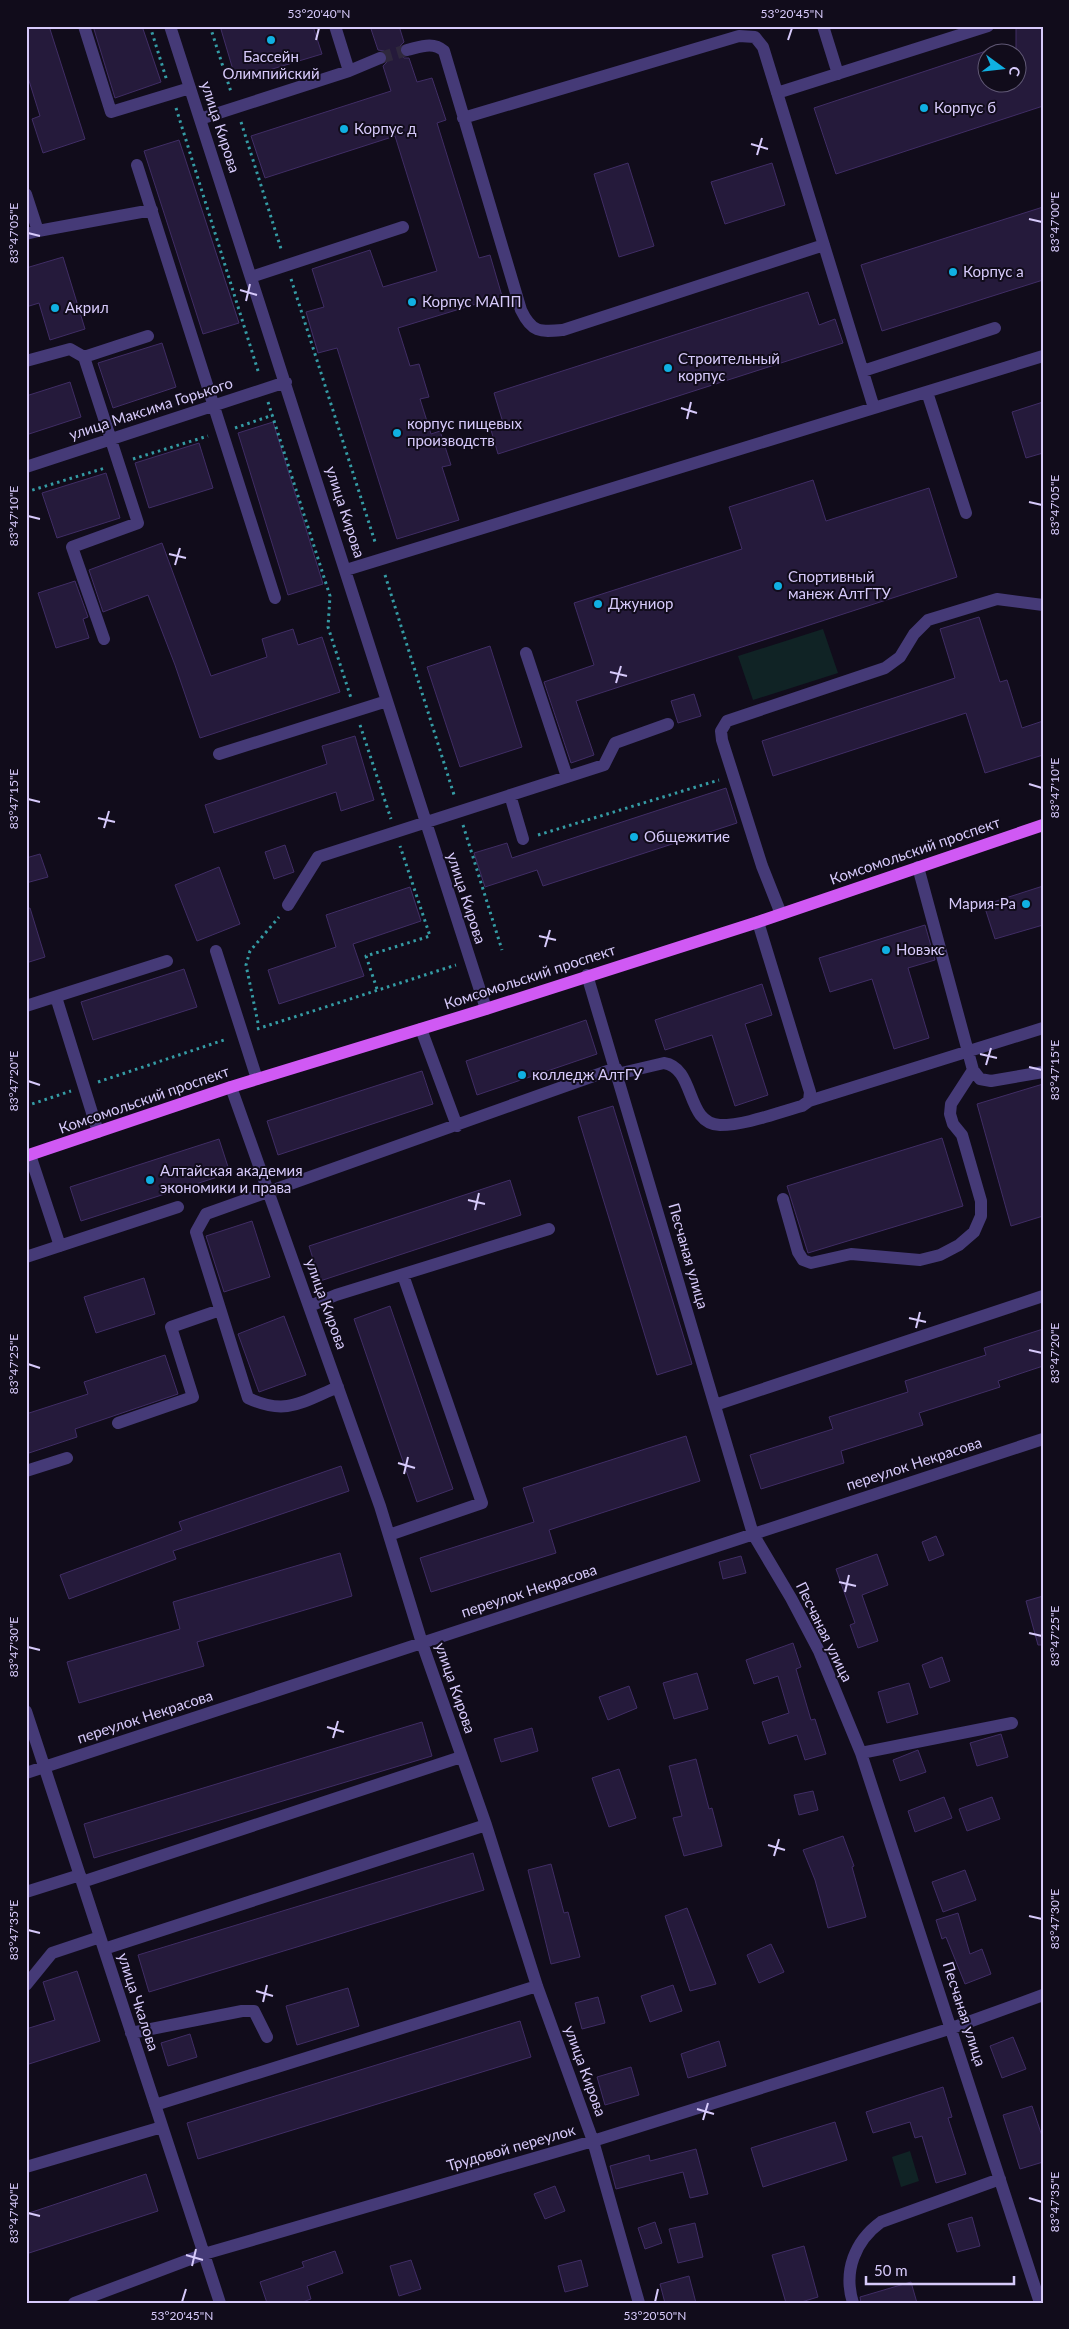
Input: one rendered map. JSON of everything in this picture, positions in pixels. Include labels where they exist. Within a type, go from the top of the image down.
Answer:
[{"type":"main road","name":"Комсомольский проспект","points":[[28,1156],[231,1087],[486,1009],[587,975],[758,922],[1043,825]]},
{"type":"street","points":[[84,26],[111,112],[190,88]]},
{"type":"street","name":"улица Кирова","points":[[170,26],[486,1009]]},
{"type":"street","points":[[335,26],[349,71]]},
{"type":"street","points":[[824,26],[838,74]]},
{"type":"street","points":[[778,93],[988,26]]},
{"type":"street","points":[[463,118],[739,36],[755,37],[764,47],[874,408]]},
{"type":"street","points":[[407,50],[432,44],[438,46],[444,52],[520,310],[527,322],[538,331],[564,330],[824,245]]},
{"type":"street","points":[[200,119],[349,71],[380,58]]},
{"type":"street","points":[[137,165],[275,598]]},
{"type":"street","points":[[26,194],[32,232],[152,210]]},
{"type":"street","points":[[251,277],[403,227]]},
{"type":"street","points":[[863,371],[995,328]]},
{"type":"street","points":[[84,357],[148,336]]},
{"type":"street","points":[[26,362],[70,349],[84,357],[112,438],[138,523],[72,547],[104,639]]},
{"type":"street","points":[[346,570],[1043,356]]},
{"type":"street","name":"улица Максима Горького","points":[[26,467],[286,382]]},
{"type":"street","points":[[927,392],[966,513]]},
{"type":"street","points":[[781,914],[762,866],[721,731],[727,720],[886,668],[900,656],[914,634],[928,620],[997,599],[1043,605]]},
{"type":"street","points":[[526,653],[567,777]]},
{"type":"street","points":[[219,754],[387,700]]},
{"type":"street","points":[[288,906],[318,857],[604,765],[609,760],[615,743],[668,724]]},
{"type":"street","points":[[510,795],[523,839]]},
{"type":"street","points":[[918,868],[973,1070],[980,1079],[991,1082],[1043,1072]]},
{"type":"street","points":[[758,922],[810,1092],[809,1101]]},
{"type":"street","points":[[216,952],[257,1079]]},
{"type":"street","points":[[26,1006],[167,961]]},
{"type":"street","name":"Песчаная улица","points":[[587,975],[753,1534],[791,1598],[818,1651],[860,1753],[952,2028],[1040,2303]]},
{"type":"street","points":[[56,997],[98,1132]]},
{"type":"street","points":[[338,1387],[287,1408],[262,1405],[248,1398],[196,1232],[206,1214],[617,1071],[664,1063],[670,1064],[680,1073],[697,1111],[706,1121],[719,1125],[742,1122],[802,1106],[809,1101],[1043,1028]]},
{"type":"street","points":[[421,1029],[457,1126]]},
{"type":"street","points":[[783,1199],[798,1252],[803,1260],[811,1263],[851,1254],[920,1260],[940,1255],[959,1245],[974,1232],[981,1216],[981,1201],[962,1135],[953,1124],[950,1114],[952,1104],[973,1070]]},
{"type":"street","name":"улица Кирова","points":[[231,1087],[310,1306],[389,1535],[422,1643],[486,1825],[537,1986],[593,2141],[639,2303]]},
{"type":"street","points":[[28,1156],[60,1246]]},
{"type":"street","points":[[26,1257],[178,1207]]},
{"type":"street","points":[[310,1306],[336,1295],[550,1229]]},
{"type":"street","points":[[389,1535],[482,1503],[403,1275]]},
{"type":"street","points":[[715,1406],[1043,1296]]},
{"type":"street","points":[[118,1423],[193,1398],[171,1327],[220,1310]]},
{"type":"street","name":"переулок Некрасова","points":[[26,1773],[1043,1439]]},
{"type":"street","points":[[26,1472],[67,1458]]},
{"type":"street","name":"улица Чкалова","points":[[26,1711],[220,2303]]},
{"type":"street","points":[[860,1753],[1012,1723]]},
{"type":"street","points":[[26,1892],[81,1879],[461,1756]]},
{"type":"street","points":[[26,1985],[52,1953],[102,1943],[486,1825]]},
{"type":"street","points":[[155,2105],[537,1986]]},
{"type":"street","name":"Трудовой переулок","points":[[74,2303],[204,2254],[593,2141],[952,2028],[1043,1995]]},
{"type":"street","points":[[131,2033],[242,2011],[254,2011],[267,2037]]},
{"type":"street","points":[[26,2167],[162,2127]]},
{"type":"street","points":[[852,2303],[849,2287],[852,2264],[861,2241],[871,2229],[881,2222],[1000,2179]]},
{"type":"path","points":[[150,26],[260,375]]},
{"type":"path","points":[[210,26],[412,656],[502,950]]},
{"type":"path","points":[[26,492],[273,416]]},
{"type":"path","points":[[523,839],[734,775]]},
{"type":"path","points":[[259,1029],[246,965],[250,951],[288,906]]},
{"type":"green space","points":[[823,629],[838,673],[753,700],[738,656]]},
{"type":"green space","points":[[910,2151],[919,2181],[901,2187],[892,2157]]},
{"type":"building","points":[[26,26],[49,26],[85,139],[43,153],[32,119],[40,116],[26,71]]},
{"type":"building","points":[[93,26],[142,26],[161,82],[115,98]]},
{"type":"building","name":"Бассейн Олимпийский","points":[[220,26],[313,26],[322,54],[236,80]]},
{"type":"building","points":[[370,26],[399,26],[404,42],[399,47],[399,52],[404,58],[409,58],[417,82],[432,78],[446,120],[437,123],[479,258],[490,255],[502,296],[398,328],[410,366],[419,364],[429,397],[420,399],[431,434],[440,431],[451,465],[442,467],[459,520],[397,539],[337,348],[318,353],[306,312],[324,307],[312,269],[370,250],[383,287],[437,271],[395,136],[265,178],[251,136],[391,91],[383,66],[387,62],[388,55],[384,51],[378,50]]},
{"type":"building","name":"Корпус б","points":[[1016,26],[1043,26],[1043,106],[836,174],[814,108],[976,54],[976,92],[1026,92],[1026,42],[1016,42]]},
{"type":"building","points":[[179,140],[239,323],[203,334],[144,151]]},
{"type":"building","points":[[628,163],[654,246],[619,257],[594,174]]},
{"type":"building","points":[[772,163],[785,205],[725,224],[711,182]]},
{"type":"building","name":"Корпус а","points":[[1043,207],[1043,280],[882,331],[861,265]]},
{"type":"building","points":[[63,257],[85,329],[50,340],[39,303],[26,307],[26,268]]},
{"type":"building","name":"Строительный корпус","points":[[808,292],[819,325],[835,319],[843,343],[498,454],[491,430],[504,426],[494,393]]},
{"type":"building","points":[[162,343],[176,387],[113,408],[98,363]]},
{"type":"building","points":[[70,382],[81,417],[26,435],[26,396]]},
{"type":"building","points":[[1043,402],[1043,453],[1026,458],[1012,412]]},
{"type":"building","points":[[273,422],[323,584],[288,595],[238,433]]},
{"type":"building","points":[[199,443],[213,488],[149,508],[135,463]]},
{"type":"building","points":[[106,473],[120,518],[57,538],[42,493]]},
{"type":"building","name":"Спортивный манеж АлтГТУ","points":[[813,480],[826,521],[929,488],[957,577],[576,701],[594,755],[571,763],[544,682],[594,665],[574,603],[742,549],[729,507]]},
{"type":"building","points":[[162,543],[211,676],[267,657],[262,639],[293,629],[298,645],[322,637],[340,692],[200,738],[148,595],[103,612],[89,570]]},
{"type":"building","points":[[75,581],[88,617],[83,619],[89,638],[56,648],[38,593]]},
{"type":"building","points":[[979,617],[1000,682],[1007,680],[1022,728],[1043,721],[1043,755],[985,773],[966,713],[773,776],[762,741],[955,678],[940,629]]},
{"type":"building","points":[[490,646],[522,747],[460,767],[427,667]]},
{"type":"building","points":[[694,694],[701,716],[678,723],[671,701]]},
{"type":"building","points":[[355,736],[374,800],[341,811],[336,792],[214,833],[205,805],[327,764],[322,746]]},
{"type":"building","name":"Общежитие","points":[[726,788],[737,823],[543,886],[537,870],[485,887],[474,853],[507,843],[512,858]]},
{"type":"building","points":[[285,845],[294,872],[274,879],[265,852]]},
{"type":"building","points":[[40,854],[48,877],[26,883],[26,858]]},
{"type":"building","points":[[219,867],[240,924],[197,941],[175,885]]},
{"type":"building","points":[[1043,886],[1043,925],[995,939],[984,905]]},
{"type":"building","points":[[410,887],[421,921],[353,944],[364,976],[279,1004],[268,970],[336,947],[326,915]]},
{"type":"building","points":[[30,908],[45,957],[26,963],[26,909]]},
{"type":"building","points":[[925,925],[935,960],[908,968],[929,1038],[894,1049],[872,979],[830,992],[819,958]]},
{"type":"building","points":[[184,969],[197,1007],[93,1040],[81,1002]]},
{"type":"building","points":[[762,984],[772,1015],[745,1024],[768,1095],[735,1106],[712,1035],[665,1050],[655,1020]]},
{"type":"building","points":[[586,1020],[597,1054],[477,1095],[466,1061]]},
{"type":"building","points":[[422,1071],[433,1104],[278,1155],[267,1121]]},
{"type":"building","points":[[1043,1084],[1043,1216],[1011,1226],[977,1104]]},
{"type":"building","points":[[613,1106],[692,1364],[657,1375],[578,1117]]},
{"type":"building","points":[[942,1138],[963,1206],[808,1253],[787,1186]]},
{"type":"building","name":"Алтайская академия экономики и права","points":[[219,1139],[230,1173],[81,1221],[70,1187]]},
{"type":"building","points":[[510,1180],[521,1215],[320,1281],[309,1246]]},
{"type":"building","points":[[252,1221],[270,1277],[224,1292],[206,1236]]},
{"type":"building","points":[[144,1278],[155,1314],[96,1333],[84,1297]]},
{"type":"building","points":[[390,1306],[453,1489],[417,1502],[354,1319]]},
{"type":"building","points":[[284,1316],[306,1375],[259,1392],[238,1334]]},
{"type":"building","points":[[1043,1329],[1043,1366],[998,1381],[1000,1387],[919,1413],[923,1425],[841,1451],[844,1463],[761,1489],[750,1455],[833,1429],[829,1417],[908,1392],[905,1381],[986,1355],[984,1348]]},
{"type":"building","points":[[165,1355],[178,1394],[75,1429],[77,1437],[26,1454],[26,1414],[88,1394],[84,1382]]},
{"type":"building","points":[[686,1436],[700,1481],[549,1530],[556,1553],[431,1592],[420,1558],[534,1522],[523,1488]]},
{"type":"building","points":[[341,1466],[349,1491],[173,1551],[176,1559],[69,1599],[60,1575],[182,1530],[179,1522]]},
{"type":"building","points":[[936,1536],[944,1555],[929,1561],[922,1542]]},
{"type":"building","points":[[340,1553],[352,1596],[197,1642],[204,1666],[79,1703],[67,1662],[180,1629],[173,1602]]},
{"type":"building","points":[[877,1554],[888,1585],[862,1595],[878,1641],[858,1648],[850,1625],[855,1623],[836,1569]]},
{"type":"building","points":[[741,1556],[746,1573],[723,1579],[719,1562]]},
{"type":"building","points":[[1043,1596],[1043,1645],[1038,1645],[1026,1601]]},
{"type":"building","points":[[793,1643],[801,1667],[796,1669],[811,1720],[815,1719],[826,1754],[805,1760],[797,1735],[769,1744],[762,1722],[789,1713],[778,1676],[754,1684],[746,1660]]},
{"type":"building","points":[[942,1657],[950,1681],[930,1688],[922,1665]]},
{"type":"building","points":[[697,1673],[708,1709],[674,1719],[663,1683]]},
{"type":"building","points":[[909,1683],[918,1714],[887,1723],[878,1692]]},
{"type":"building","points":[[629,1686],[637,1708],[608,1720],[599,1697]]},
{"type":"building","points":[[422,1722],[432,1756],[94,1858],[84,1824]]},
{"type":"building","points":[[532,1728],[538,1751],[501,1762],[494,1739]]},
{"type":"building","points":[[1001,1734],[1008,1757],[977,1766],[970,1743]]},
{"type":"building","points":[[918,1750],[926,1772],[900,1781],[893,1760]]},
{"type":"building","points":[[696,1759],[709,1809],[712,1808],[722,1846],[684,1856],[673,1818],[682,1816],[669,1766]]},
{"type":"building","points":[[619,1769],[636,1818],[609,1827],[592,1778]]},
{"type":"building","points":[[813,1791],[818,1810],[799,1815],[794,1795]]},
{"type":"building","points":[[944,1797],[952,1818],[915,1832],[908,1811]]},
{"type":"building","points":[[992,1797],[1000,1819],[967,1831],[959,1809]]},
{"type":"building","points":[[843,1836],[854,1866],[852,1867],[866,1917],[828,1928],[815,1880],[803,1850]]},
{"type":"building","points":[[473,1853],[484,1890],[149,1992],[138,1955]]},
{"type":"building","points":[[551,1864],[564,1913],[568,1912],[580,1957],[551,1964],[528,1870]]},
{"type":"building","points":[[965,1870],[976,1900],[943,1912],[932,1882]]},
{"type":"building","points":[[687,1908],[716,1984],[690,1991],[665,1916]]},
{"type":"building","points":[[958,1913],[970,1954],[982,1949],[991,1974],[965,1984],[946,1937],[942,1939],[936,1920]]},
{"type":"building","points":[[771,1944],[784,1972],[759,1983],[747,1955]]},
{"type":"building","points":[[77,1971],[100,2041],[26,2065],[26,2029],[55,2020],[43,1982]]},
{"type":"building","points":[[673,1985],[682,2011],[650,2022],[641,1996]]},
{"type":"building","points":[[348,1988],[359,2026],[297,2045],[286,2006]]},
{"type":"building","points":[[598,1997],[605,2023],[582,2029],[575,2003]]},
{"type":"building","points":[[520,2021],[531,2057],[198,2159],[187,2123]]},
{"type":"building","points":[[190,2034],[197,2057],[168,2066],[161,2043]]},
{"type":"building","points":[[1013,2037],[1026,2069],[1002,2078],[990,2046]]},
{"type":"building","points":[[719,2041],[726,2066],[688,2078],[681,2054]]},
{"type":"building","points":[[631,2067],[639,2095],[605,2105],[597,2077]]},
{"type":"building","points":[[943,2087],[952,2117],[948,2118],[966,2174],[936,2183],[922,2136],[915,2138],[910,2122],[873,2133],[866,2112]]},
{"type":"building","points":[[1032,2106],[1043,2139],[1043,2162],[1020,2169],[1003,2115]]},
{"type":"building","points":[[835,2122],[847,2160],[763,2187],[751,2148]]},
{"type":"building","points":[[696,2149],[708,2194],[690,2198],[683,2172],[616,2189],[610,2166],[649,2155],[650,2161]]},
{"type":"building","points":[[146,2174],[158,2211],[26,2254],[26,2214]]},
{"type":"building","points":[[555,2186],[565,2211],[545,2219],[534,2194]]},
{"type":"building","points":[[972,2217],[980,2246],[957,2252],[948,2224]]},
{"type":"building","points":[[655,2222],[662,2243],[645,2249],[638,2228]]},
{"type":"building","points":[[695,2223],[703,2257],[678,2263],[669,2229]]},
{"type":"building","points":[[804,2246],[818,2297],[798,2303],[786,2303],[772,2255]]},
{"type":"building","points":[[335,2251],[343,2273],[307,2286],[311,2299],[300,2303],[267,2303],[260,2282],[304,2267],[302,2262]]},
{"type":"building","points":[[411,2260],[421,2289],[399,2296],[390,2266]]},
{"type":"building","points":[[581,2260],[588,2286],[565,2292],[558,2266]]},
{"type":"building","points":[[689,2276],[696,2303],[665,2303],[660,2284]]},
{"type":"building","points":[[911,2282],[917,2303],[861,2303],[860,2297]]},
{"type":"tunnel","points":[[380,58],[407,50]]},
{"type":"place","name":"Бассейн Олимпийский","points":[[271,40]]},
{"type":"place","name":"Корпус б","points":[[924,108]]},
{"type":"place","name":"Корпус д","points":[[344,129]]},
{"type":"place","name":"Корпус а","points":[[953,272]]},
{"type":"place","name":"Корпус МАПП","points":[[412,302]]},
{"type":"place","name":"Акрил","points":[[55,308]]},
{"type":"place","name":"Строительный корпус","points":[[668,368]]},
{"type":"place","name":"корпус пищевых производств","points":[[397,433]]},
{"type":"place","name":"Спортивный манеж АлтГТУ","points":[[778,586]]},
{"type":"place","name":"Джуниор","points":[[598,604]]},
{"type":"place","name":"Общежитие","points":[[634,837]]},
{"type":"place","name":"Мария-Ра","points":[[1026,904]]},
{"type":"place","name":"Новэкс","points":[[886,950]]},
{"type":"place","name":"колледж АлтГУ","points":[[522,1075]]},
{"type":"place","name":"Алтайская академия экономики и права","points":[[150,1180]]}]
